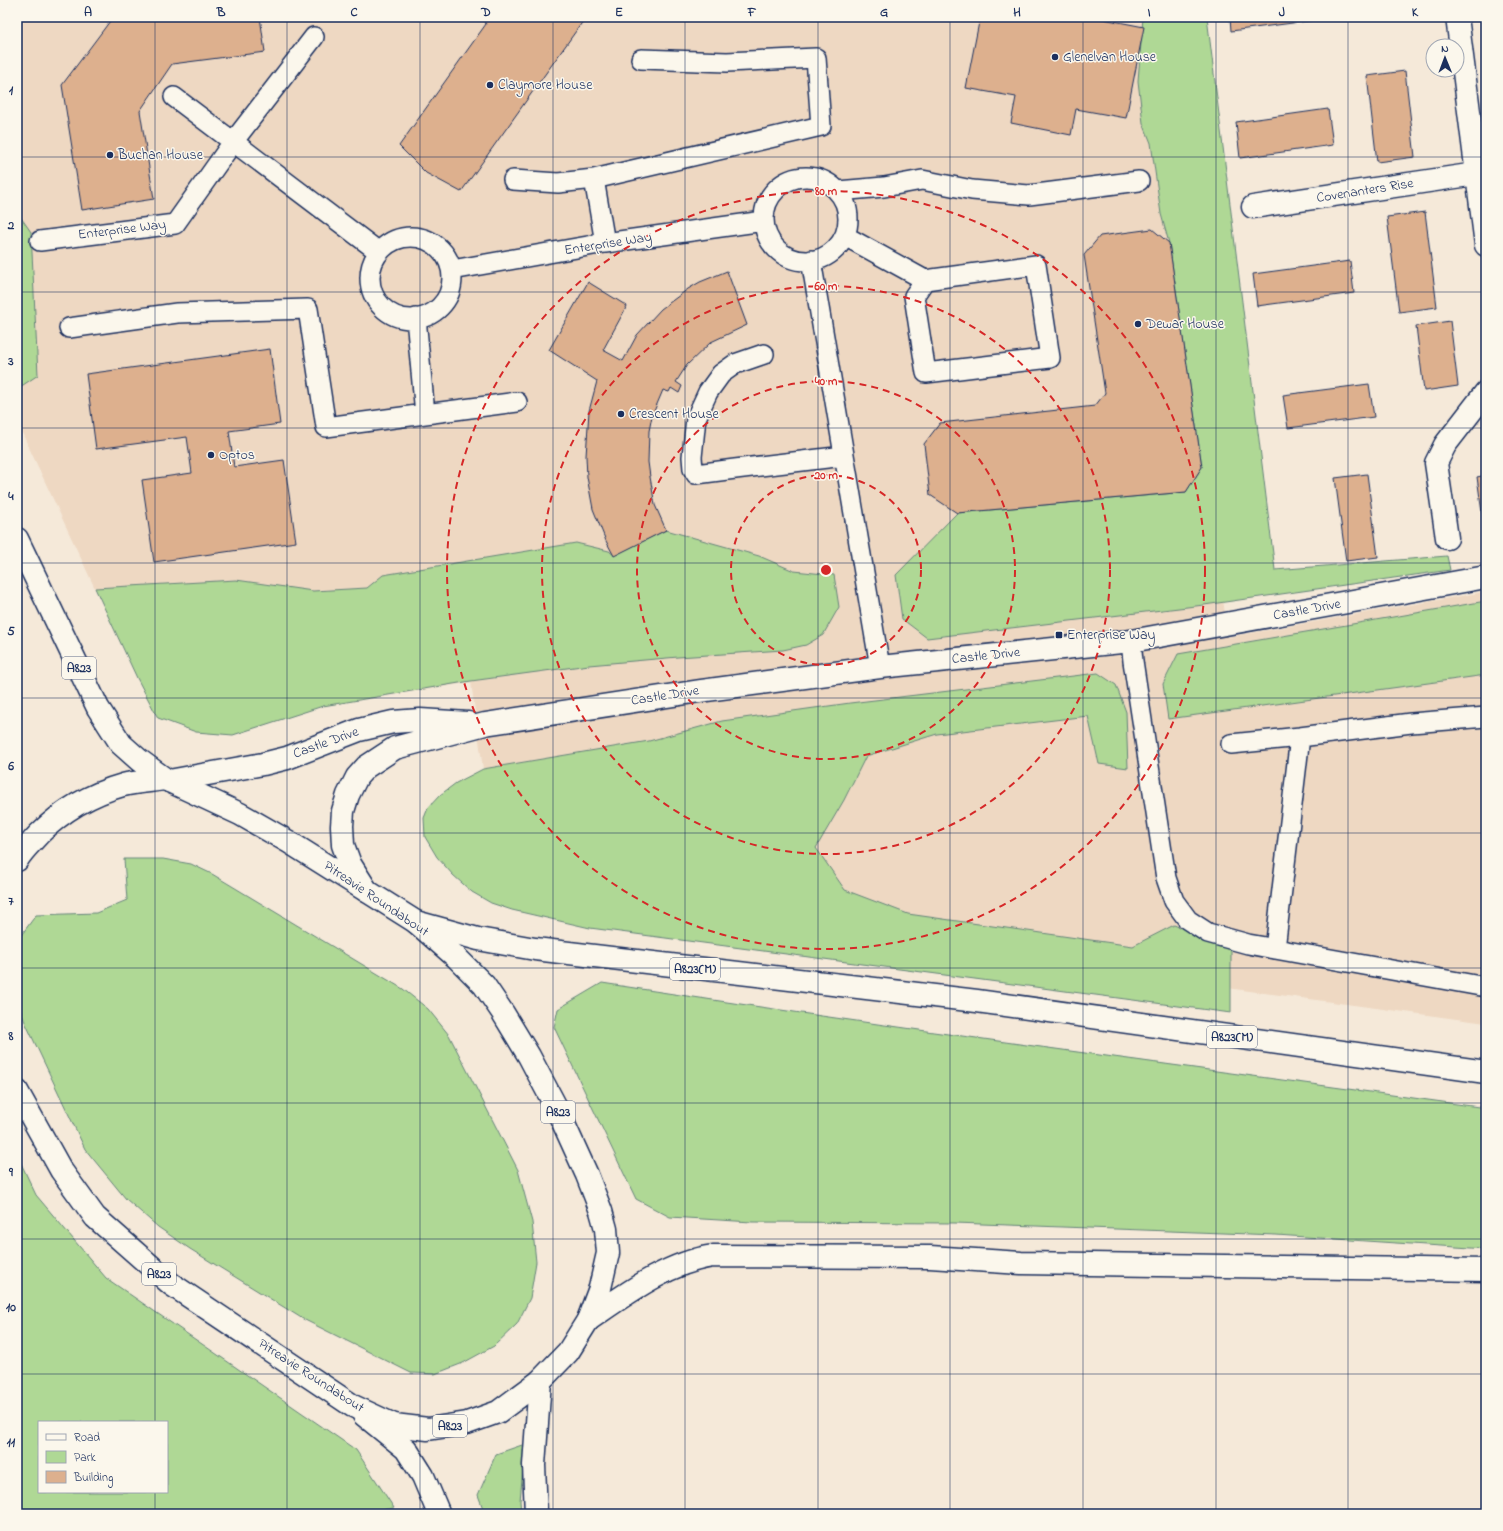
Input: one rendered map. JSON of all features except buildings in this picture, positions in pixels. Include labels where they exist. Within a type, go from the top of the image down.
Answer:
[{"type":"main road","points":[[1457,17],[1486,245]]},
{"type":"main road","name":"Covenanters Rise","points":[[1253,207],[1476,174]]},
{"type":"main road","points":[[1446,538],[1436,463],[1445,445],[1486,392]]},
{"type":"main road","name":"A823","points":[[17,539],[101,713],[121,744],[138,760],[167,780]]},
{"type":"main road","name":"Castle Drive","points":[[367,891],[350,864],[343,845],[343,811],[348,795],[357,777],[366,767],[395,748],[485,724],[700,691],[880,668],[1131,642],[1486,577]]},
{"type":"main road","name":"Castle Drive","points":[[167,780],[281,760],[358,730],[393,722],[420,720],[485,724]]},
{"type":"main road","points":[[17,860],[21,853],[47,826],[65,811],[100,792],[124,785],[167,780]]},
{"type":"main road","name":"Pitreavie Roundabout","points":[[17,1091],[61,1170],[95,1217],[171,1284],[353,1406],[394,1426],[428,1429],[467,1423],[498,1412],[540,1381],[568,1352],[588,1320],[600,1288],[608,1253],[606,1229],[601,1211],[587,1175],[550,1096],[529,1056],[484,984],[456,956],[416,922],[240,814],[167,780]]},
{"type":"main road","name":"A823(M)","points":[[416,922],[478,939],[529,948],[745,975],[977,1001],[1486,1072]]},
{"type":"main road","points":[[588,1320],[627,1294],[673,1268],[713,1256],[930,1257],[1029,1263],[1486,1270]]},
{"type":"main road","points":[[536,1514],[534,1465],[540,1381]]},
{"type":"main road","points":[[353,1406],[406,1449],[423,1476],[439,1514]]},
{"type":"lane","name":"Enterprise Way","points":[[40,241],[175,224],[233,142],[314,37]]},
{"type":"lane","points":[[513,180],[558,183],[594,179],[822,126],[816,58],[727,62],[641,59]]},
{"type":"lane","points":[[174,98],[379,252]]},
{"type":"lane","points":[[804,176],[821,179],[838,191],[844,200],[848,219],[845,236],[836,248],[823,257],[810,260],[795,259],[784,255],[774,246],[768,236],[764,221],[767,203],[772,194],[781,185],[794,178],[804,176]]},
{"type":"lane","points":[[594,179],[605,243]]},
{"type":"lane","points":[[838,191],[884,187],[922,180],[972,190],[1029,195],[1139,181]]},
{"type":"lane","name":"Enterprise Way","points":[[452,270],[605,243],[764,221]]},
{"type":"lane","points":[[845,236],[924,280],[1036,265],[1050,358],[926,373],[914,296],[924,280]]},
{"type":"lane","points":[[416,237],[426,239],[434,244],[443,252],[452,270],[450,291],[445,301],[429,315],[416,318],[398,317],[389,313],[376,299],[370,281],[370,270],[372,263],[379,252],[386,245],[398,239],[416,237]]},
{"type":"lane","points":[[810,260],[880,668]]},
{"type":"lane","points":[[69,328],[177,313],[308,309],[326,427],[517,402]]},
{"type":"lane","points":[[416,318],[425,414]]},
{"type":"lane","points":[[764,354],[735,364],[721,374],[708,392],[696,418],[692,457],[693,469],[696,474],[735,468],[844,456]]},
{"type":"lane","points":[[1131,642],[1166,878],[1174,901],[1188,920],[1208,933],[1248,944],[1486,988]]},
{"type":"lane","points":[[1231,744],[1411,723],[1486,717]]},
{"type":"lane","points":[[1274,949],[1300,737]]},
{"type":"shaded area","points":[[17,17],[1146,17],[1228,637],[1478,593],[1486,589],[1486,1023],[550,896],[425,837],[424,818],[428,808],[440,795],[456,783],[483,769],[471,682],[323,706],[233,735],[196,732],[158,718],[137,678],[17,422]]},
{"type":"green space","points":[[1143,17],[1207,17],[1275,570],[1447,556],[1450,570],[1204,605],[927,638],[902,619],[896,575],[957,513],[1186,492],[1202,467],[1169,243],[1161,214],[1151,143],[1143,123],[1138,81]]},
{"type":"green space","points":[[17,212],[31,232],[38,375],[17,389]]},
{"type":"green space","points":[[666,530],[759,556],[794,571],[834,575],[839,607],[823,635],[806,645],[783,650],[589,665],[471,681],[323,706],[233,735],[196,732],[158,718],[137,678],[95,588],[236,580],[313,591],[367,588],[383,575],[576,543],[609,551],[614,555]]},
{"type":"green space","points":[[1486,601],[1486,675],[1168,719],[1163,684],[1178,654]]},
{"type":"green space","points":[[1098,673],[1116,685],[1126,712],[1128,768],[1099,764],[1088,716],[937,734],[866,756],[844,800],[816,848],[845,890],[908,914],[1133,946],[1174,925],[1231,948],[1231,1013],[590,928],[512,910],[491,903],[472,892],[453,875],[437,857],[425,837],[424,818],[428,808],[440,795],[456,783],[483,769],[649,741],[722,721],[850,703]]},
{"type":"green space","points":[[124,859],[163,859],[191,864],[212,874],[403,989],[428,1009],[449,1035],[518,1170],[532,1222],[536,1262],[530,1298],[517,1324],[494,1346],[463,1363],[435,1374],[411,1373],[303,1319],[190,1249],[158,1227],[126,1199],[85,1149],[25,1022],[17,1001],[17,941],[36,915],[96,913],[127,900]]},
{"type":"green space","points":[[602,983],[933,1032],[1486,1108],[1486,1249],[1276,1235],[955,1223],[752,1222],[670,1217],[636,1199],[554,1027],[558,1009]]},
{"type":"green space","points":[[17,1155],[36,1195],[106,1278],[356,1450],[394,1508],[381,1510],[384,1514],[17,1514]]},
{"type":"green space","points":[[525,1444],[520,1501],[521,1514],[485,1514],[478,1495],[496,1454]]},
{"type":"place","name":"Glenelvan House","points":[[1055,57]]},
{"type":"place","name":"Claymore House","points":[[490,85]]},
{"type":"place","name":"Buchan House","points":[[110,155]]},
{"type":"place","name":"Dewar House","points":[[1138,324]]},
{"type":"place","name":"Crescent House","points":[[621,414]]},
{"type":"place","name":"Optos","points":[[211,455]]},
{"type":"place","name":"Enterprise Way","points":[[1059,635]]}]
